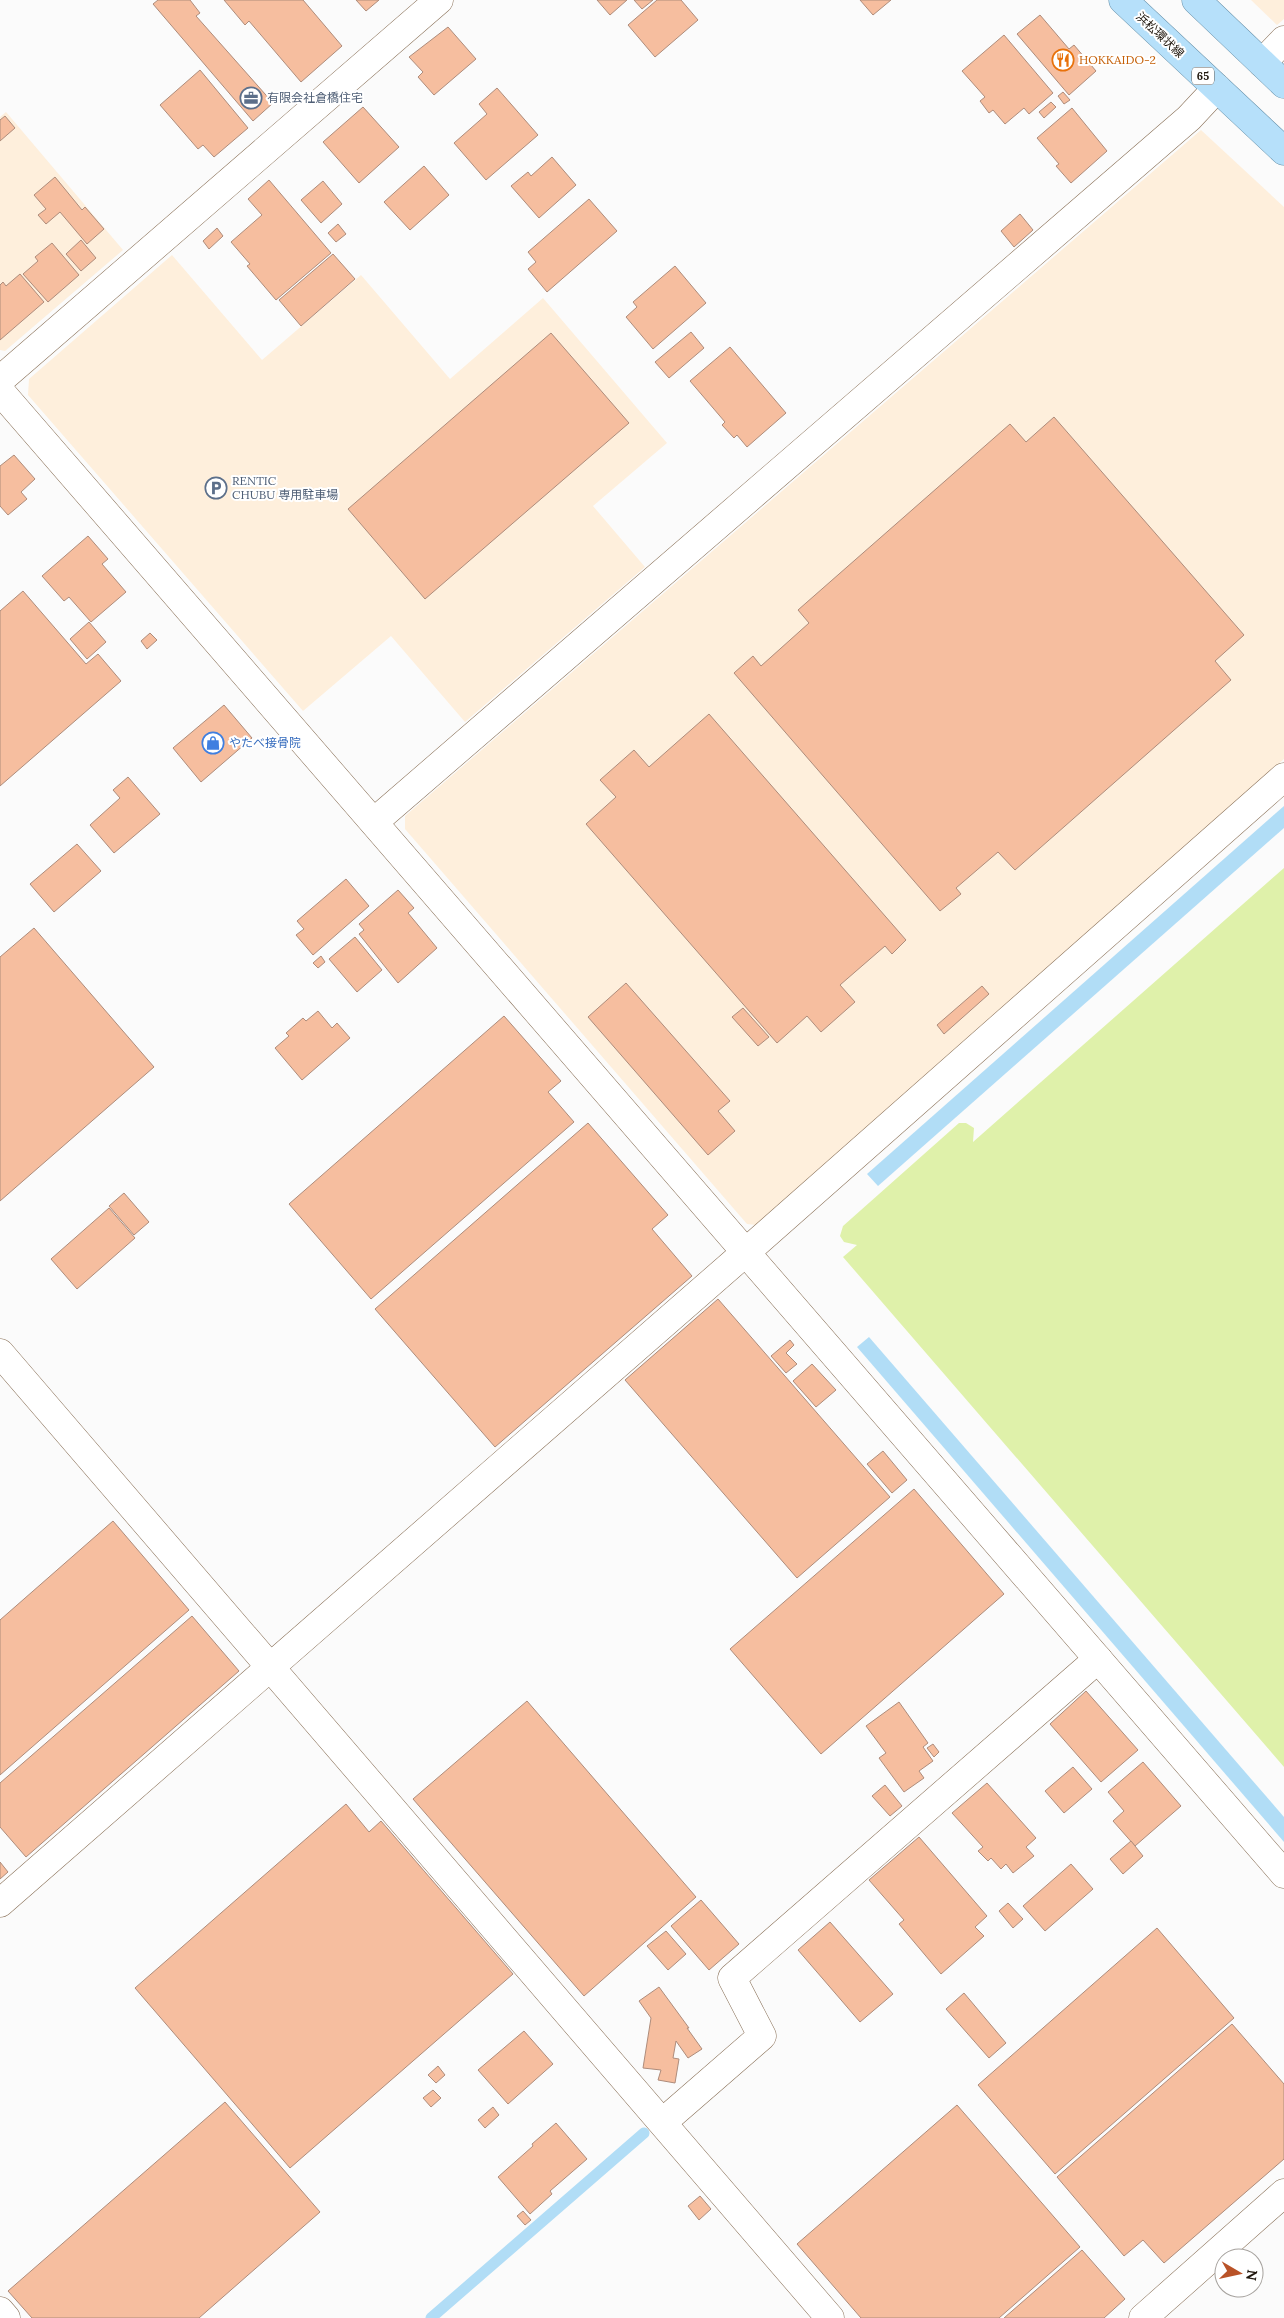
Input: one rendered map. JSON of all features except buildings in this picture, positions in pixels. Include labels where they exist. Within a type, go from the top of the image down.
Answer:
[{"type":"main road","name":"浜松環状線","points":[[1122,0],[1284,152]]},
{"type":"main road","points":[[1196,0],[1284,84]]},
{"type":"street","points":[[0,380],[439,0]]},
{"type":"street","points":[[1262,63],[1284,40]]},
{"type":"street","points":[[374,822],[1182,125],[1217,88]]},
{"type":"street","points":[[0,390],[1284,1874]]},
{"type":"street","points":[[0,1903],[746,1252],[1284,777]]},
{"type":"street","points":[[0,1353],[272,1666],[830,2318]]},
{"type":"street","points":[[663,2122],[762,2036],[732,1978],[1098,1659]]},
{"type":"street","points":[[1143,2318],[1284,2193]]},
{"type":"street","points":[[0,2311],[6,2318]]},
{"type":"shaded area","points":[[1251,0],[1284,0],[1284,19],[1277,25]]},
{"type":"shaded area","points":[[6,112],[123,250],[5,351],[0,350],[0,117]]},
{"type":"shaded area","points":[[1201,130],[1284,207],[1284,759],[756,1225],[747,1224],[405,829],[405,816]]},
{"type":"shaded area","points":[[172,255],[262,360],[361,275],[450,379],[543,298],[667,443],[593,506],[645,567],[465,722],[391,636],[303,711],[28,395],[29,379]]},
{"type":"green space","points":[[1284,868],[1284,1767],[843,1257],[857,1245],[844,1242],[840,1236],[843,1226],[959,1123],[966,1123],[974,1128],[973,1142]]},
{"type":"water","points":[[1284,806],[1284,828],[878,1186],[867,1174]]},
{"type":"water","points":[[869,1337],[1284,1817],[1284,1842],[857,1347]]},
{"type":"waterway","points":[[431,2318],[644,2133]]},
{"type":"place","name":"HOKKAIDO-2","points":[[1063,60]]},
{"type":"place","name":"有限会社倉橋住宅","points":[[251,98]]},
{"type":"place","name":"RENTIC CHUBU 専用駐車場","points":[[216,488]]},
{"type":"place","name":"やたべ接骨院","points":[[213,743]]}]
